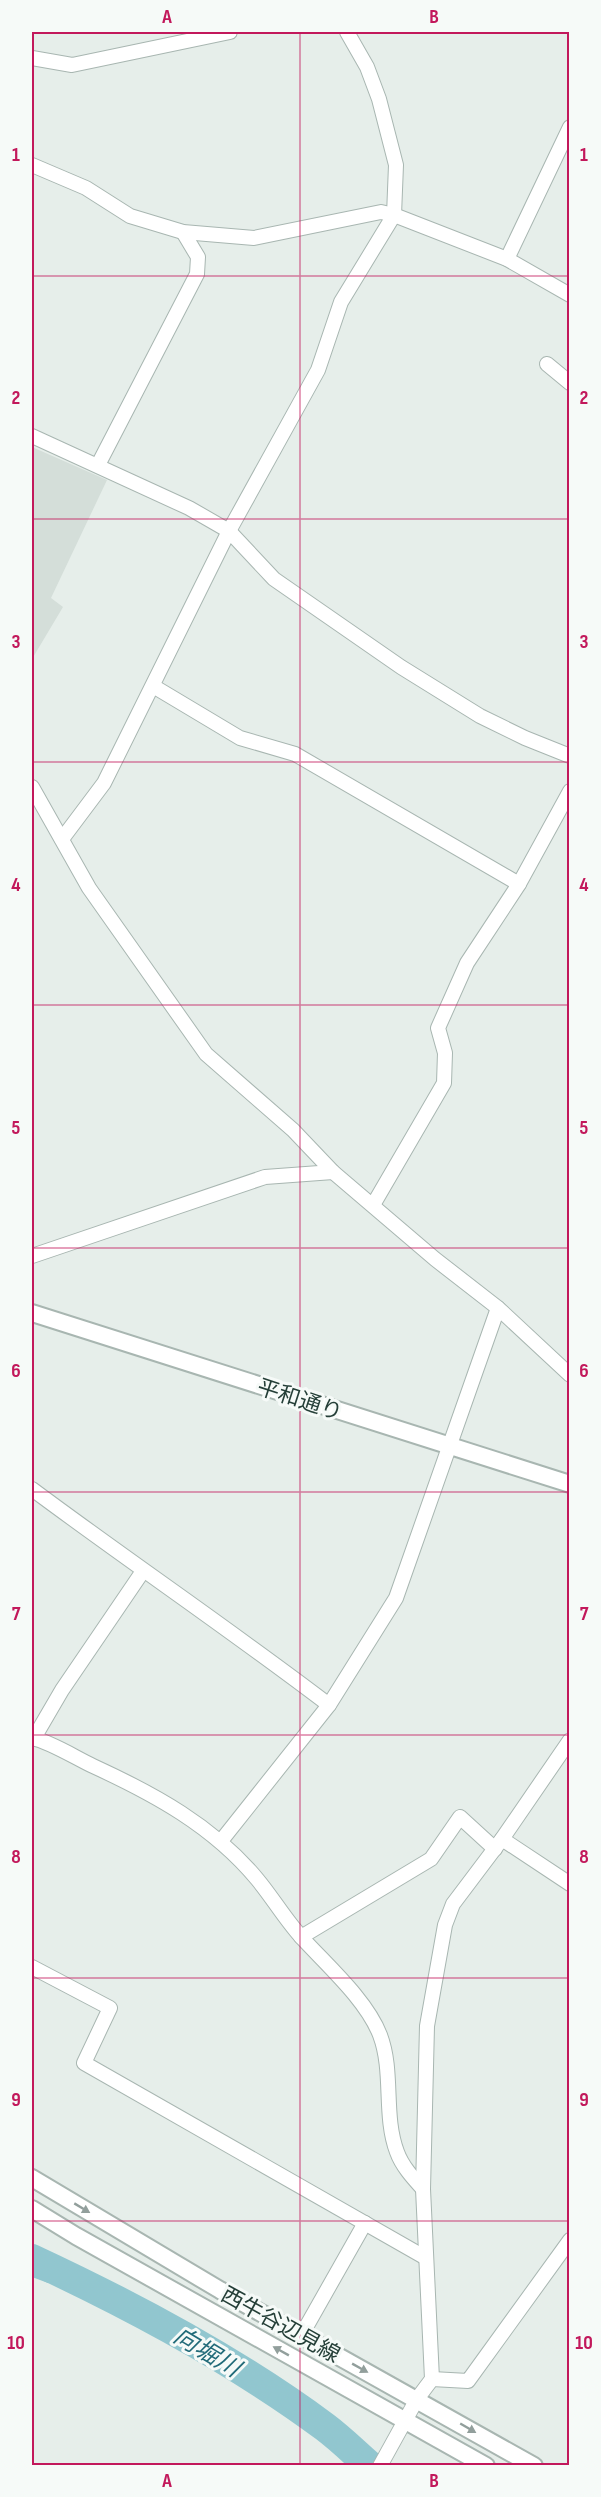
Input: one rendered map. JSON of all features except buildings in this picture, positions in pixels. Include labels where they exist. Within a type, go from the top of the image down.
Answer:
[{"type":"street","points":[[32,58],[72,65],[230,32]]},
{"type":"street","points":[[62,839],[104,783],[229,531],[318,370],[341,302],[394,215],[396,165],[379,99],[367,67],[347,32]]},
{"type":"street","points":[[507,259],[570,128]]},
{"type":"street","points":[[32,165],[86,188],[130,216],[183,232],[254,238],[381,212],[394,215],[507,259],[570,295]]},
{"type":"street","points":[[98,465],[197,274],[198,257],[183,232]]},
{"type":"street","points":[[547,364],[570,383]]},
{"type":"street","points":[[32,436],[189,508],[229,531],[274,579],[401,667],[480,716],[525,738],[570,756]]},
{"type":"street","points":[[153,686],[240,738],[295,754],[519,884]]},
{"type":"street","points":[[32,787],[88,888],[206,1054],[293,1130],[333,1172],[435,1259],[498,1308],[569,1374]]},
{"type":"street","points":[[373,1205],[444,1083],[445,1053],[438,1028],[466,963],[519,884],[570,791]]},
{"type":"street","points":[[32,1256],[265,1177],[333,1172]]},
{"type":"street","points":[[221,1840],[329,1706],[396,1598],[498,1308]]},
{"type":"street","name":"平和通り","points":[[32,1313],[570,1484]]},
{"type":"street","points":[[32,1490],[267,1657],[329,1706]]},
{"type":"street","points":[[143,1571],[62,1690],[33,1738],[119,1778],[176,1809],[221,1840],[257,1878],[301,1937],[339,1977],[377,2030],[386,2062],[393,2137],[397,2153],[410,2175],[423,2189]]},
{"type":"street","points":[[380,2466],[417,2399],[432,2379],[423,2189],[427,2026],[445,1925],[453,1904],[499,1844],[570,1740]]},
{"type":"street","points":[[301,1937],[431,1859],[460,1818],[499,1844],[570,1884]]},
{"type":"street","points":[[32,1967],[110,2008],[84,2063],[426,2258]]},
{"type":"street","name":"西牛谷辺見線","points":[[32,2178],[301,2336],[534,2466]]},
{"type":"street","name":"西牛谷辺見線","points":[[32,2209],[486,2466]]},
{"type":"street","points":[[301,2336],[365,2223]]},
{"type":"street","points":[[432,2379],[468,2381],[570,2240]]},
{"type":"shaded area","points":[[32,447],[107,480],[51,598],[63,607],[32,659]]},
{"type":"water","points":[[32,2245],[69,2264],[71,2277],[48,2283],[32,2277]]},
{"type":"waterway","name":"向堀川","points":[[32,2259],[145,2315],[255,2379],[325,2427],[370,2466]]}]
